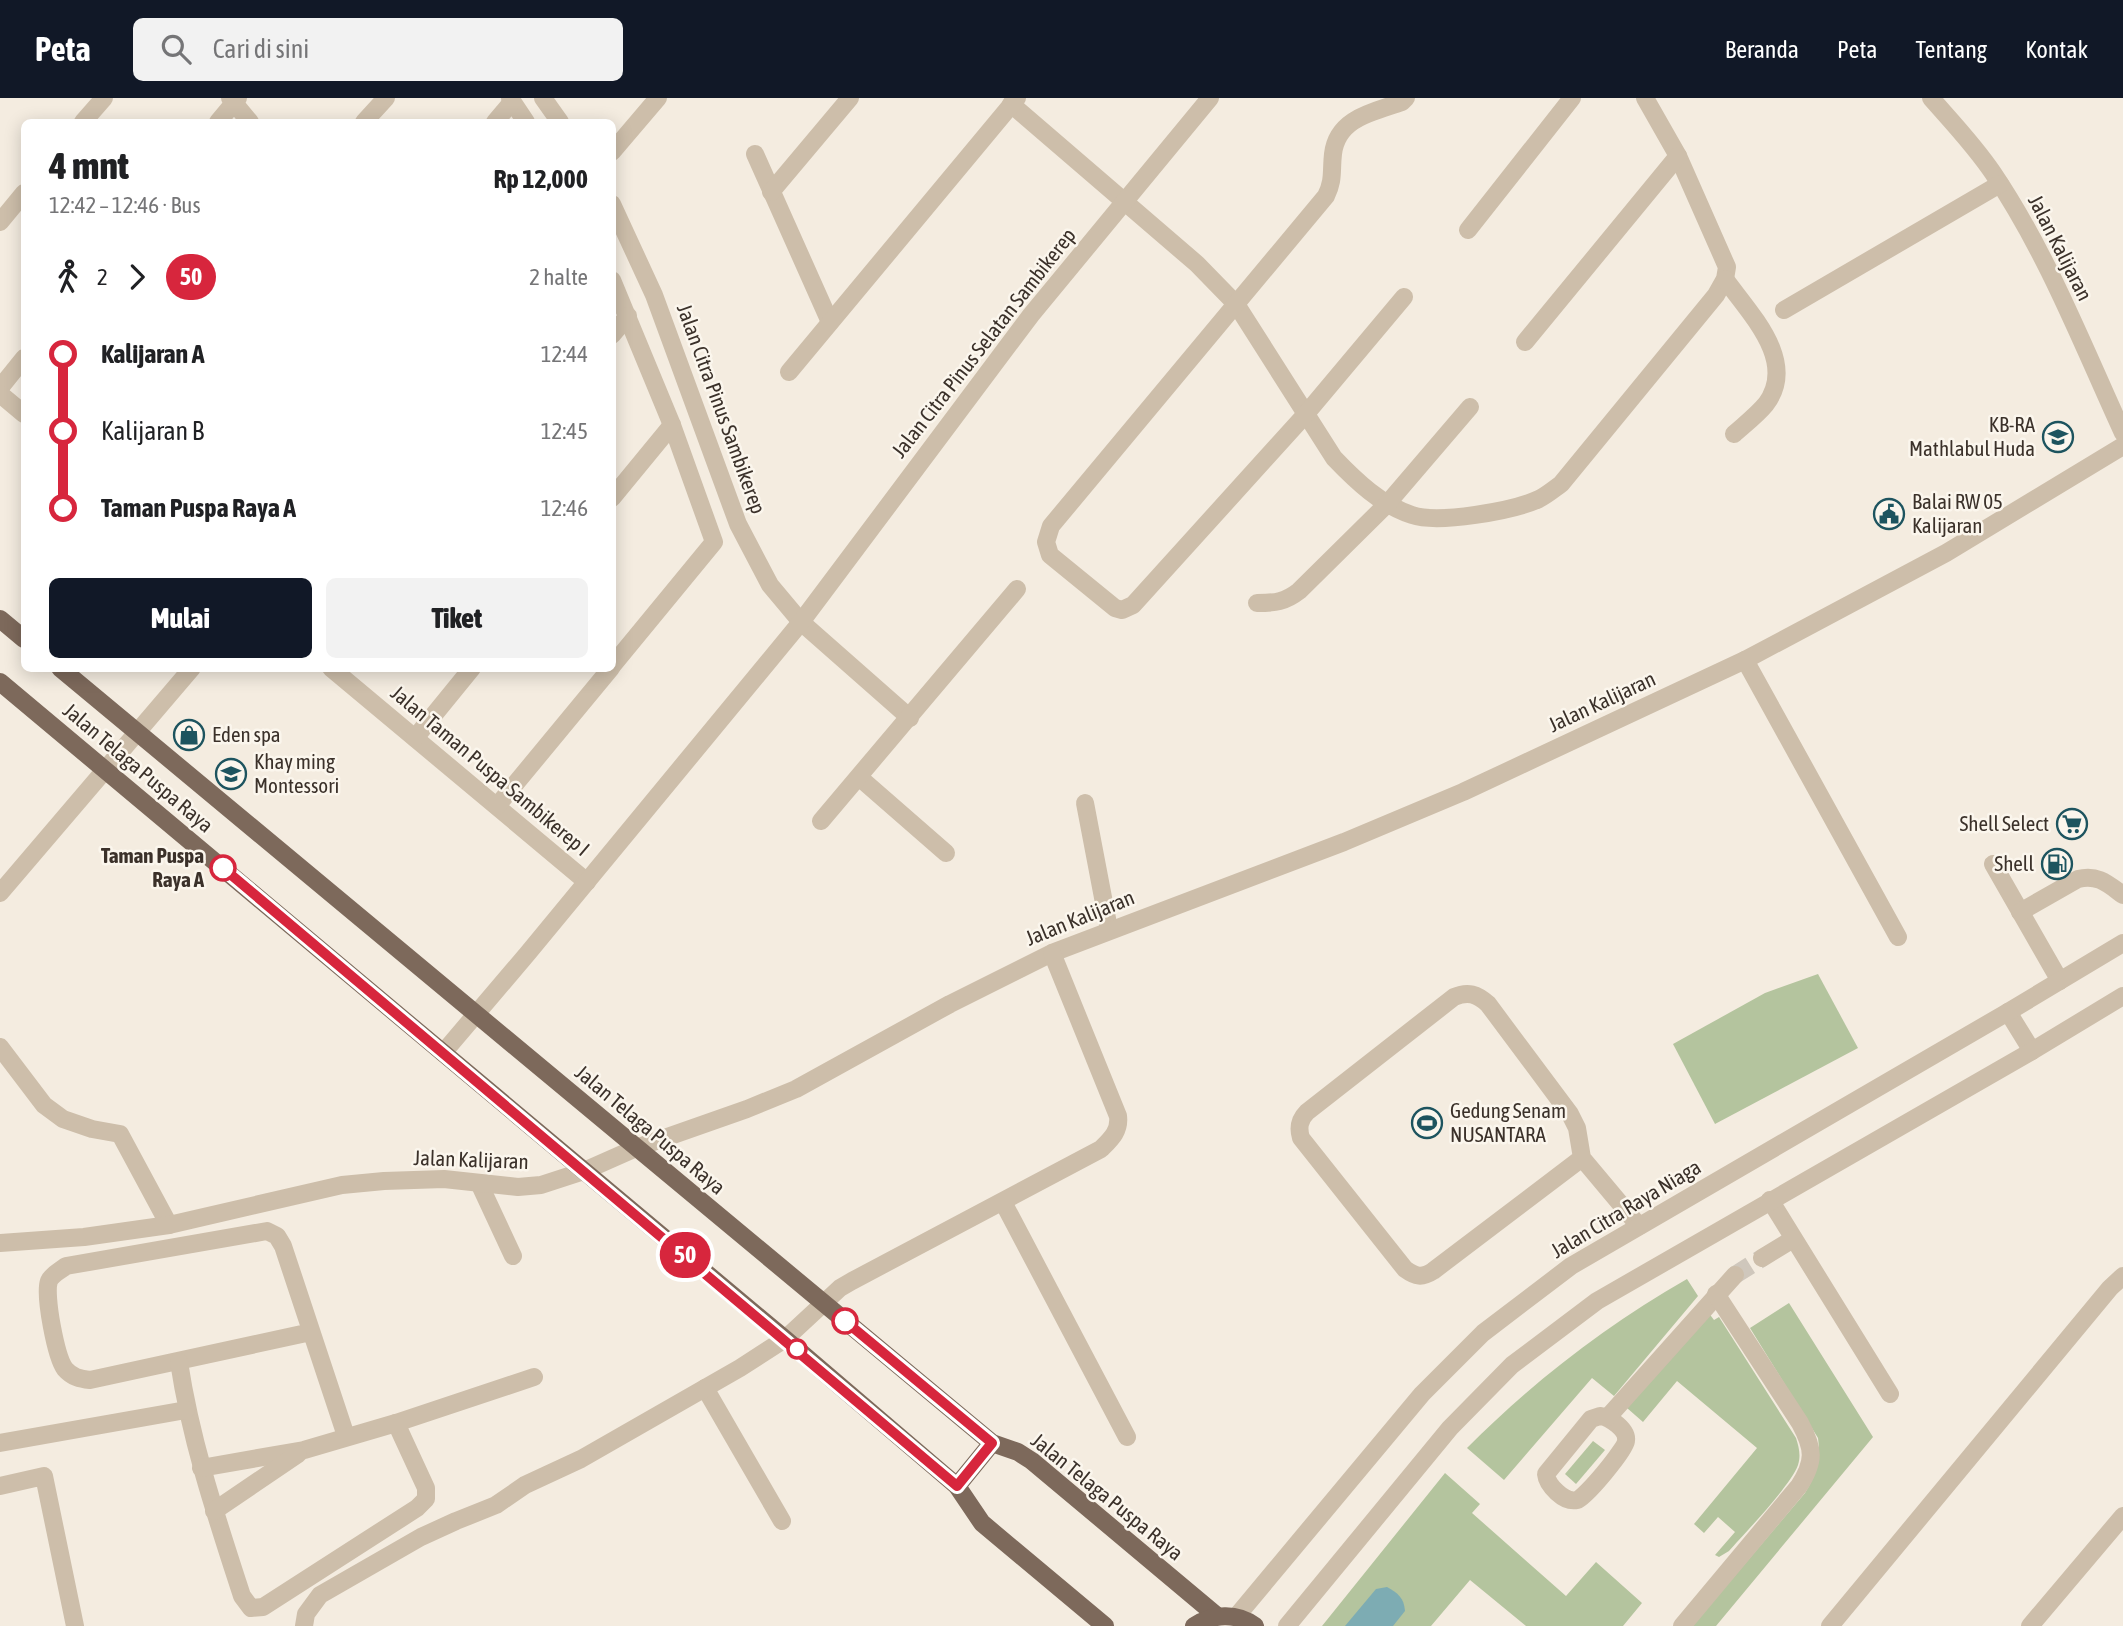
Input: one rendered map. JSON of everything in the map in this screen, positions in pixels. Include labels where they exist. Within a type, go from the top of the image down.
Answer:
[{"type":"main road","points":[[0,619],[21,636]]},
{"type":"main road","name":"Jalan Telaga Puspa Raya","points":[[65,672],[992,1443],[1018,1452],[1032,1461],[1217,1616]]},
{"type":"main road","name":"Jalan Telaga Puspa Raya","points":[[0,682],[785,1339],[957,1486],[982,1523],[1105,1626]]},
{"type":"main road","points":[[957,1486],[992,1443]]},
{"type":"main road","points":[[1194,1626],[1217,1616],[1236,1617],[1255,1626]]},
{"type":"street","points":[[86,119],[104,98]]},
{"type":"street","points":[[367,119],[386,98]]},
{"type":"street","points":[[543,98],[558,119]]},
{"type":"street","points":[[616,147],[658,98]]},
{"type":"street","points":[[771,192],[850,98]]},
{"type":"street","name":"Jalan Citra Pinus Selatan Sambikerep","points":[[443,1053],[801,622],[1006,348],[1210,98]]},
{"type":"street","points":[[1404,298],[1305,415],[1139,600],[1128,608],[1122,610],[1108,603],[1050,555],[1046,542],[1051,526],[1326,196],[1332,183],[1333,152],[1339,132],[1357,117],[1402,103],[1406,98]]},
{"type":"street","points":[[1468,230],[1572,98]]},
{"type":"street","points":[[789,372],[1014,101],[1197,264],[1236,304],[1334,458],[1355,480],[1387,504],[1425,519],[1479,514],[1527,504],[1542,498],[1561,484],[1716,295],[1725,279],[1727,267],[1678,156],[1646,98]]},
{"type":"street","name":"Jalan Kalijaran","points":[[1931,98],[2000,184],[2052,278],[2123,433]]},
{"type":"street","points":[[220,119],[234,100],[248,119]]},
{"type":"street","points":[[497,119],[511,100],[524,119]]},
{"type":"street","points":[[755,154],[830,322]]},
{"type":"street","points":[[1525,342],[1678,156]]},
{"type":"street","points":[[1784,310],[2000,184]]},
{"type":"street","points":[[0,222],[21,197]]},
{"type":"street","name":"Jalan Citra Pinus Sambikerep","points":[[616,213],[654,295],[738,524],[770,585],[801,622],[910,718]]},
{"type":"street","points":[[1725,279],[1763,332],[1773,351],[1778,371],[1775,385],[1765,404],[1734,435]]},
{"type":"street","points":[[616,289],[672,425],[715,542],[616,662]]},
{"type":"street","points":[[616,330],[628,316]]},
{"type":"street","points":[[0,388],[21,362]]},
{"type":"street","points":[[0,394],[21,412]]},
{"type":"street","points":[[1257,603],[1278,603],[1293,595],[1387,504],[1470,407]]},
{"type":"street","points":[[616,493],[672,425]]},
{"type":"street","name":"Jalan Kalijaran","points":[[0,1243],[84,1237],[169,1225],[342,1185],[432,1180],[518,1187],[541,1185],[584,1171],[636,1148],[796,1089],[950,1004],[1052,953],[1345,842],[1463,792],[1745,660],[1947,553],[2123,446]]},
{"type":"street","points":[[821,821],[1017,589]]},
{"type":"street","points":[[1745,660],[1898,937]]},
{"type":"street","points":[[0,893],[189,672]]},
{"type":"street","name":"Jalan Taman Puspa Sambikerep I","points":[[337,672],[587,882]]},
{"type":"street","points":[[415,738],[469,672]]},
{"type":"street","points":[[497,806],[608,672]]},
{"type":"street","points":[[860,778],[946,853]]},
{"type":"street","points":[[1085,803],[1110,929]]},
{"type":"street","points":[[1993,864],[2060,981]]},
{"type":"street","points":[[2020,912],[2078,878],[2089,876],[2099,878],[2123,895]]},
{"type":"street","name":"Jalan Citra Raya Niaga","points":[[1236,1617],[1422,1394],[1483,1333],[1571,1266],[2123,943]]},
{"type":"street","points":[[304,1626],[306,1614],[320,1595],[422,1538],[496,1505],[525,1485],[581,1460],[785,1339],[840,1288],[866,1272],[1101,1149],[1112,1139],[1119,1124],[1052,953]]},
{"type":"street","points":[[1581,1158],[1425,1276],[1418,1276],[1405,1269],[1301,1139],[1299,1125],[1307,1112],[1454,997],[1473,993],[1488,1004],[1570,1114],[1577,1128],[1581,1158],[1639,1226]]},
{"type":"street","points":[[1287,1626],[1450,1427],[1512,1365],[1597,1301],[2123,996]]},
{"type":"street","points":[[2008,1012],[2032,1051]]},
{"type":"street","points":[[0,1047],[44,1105],[63,1119],[92,1129],[120,1134],[169,1225]]},
{"type":"street","points":[[480,1183],[513,1256]]},
{"type":"street","points":[[1769,1200],[1890,1394]]},
{"type":"street","points":[[1003,1202],[1127,1437]]},
{"type":"street","points":[[312,1332],[90,1380],[73,1376],[60,1360],[47,1293],[53,1276],[66,1266],[267,1231],[276,1236],[283,1246],[312,1332],[346,1436]]},
{"type":"street","points":[[1762,1258],[1793,1239]]},
{"type":"street","points":[[1608,1417],[1735,1275]]},
{"type":"street","points":[[2116,1282],[2123,1301]]},
{"type":"street","points":[[1830,1626],[2116,1282]]},
{"type":"street","points":[[1682,1626],[1800,1486],[1810,1470],[1812,1454],[1809,1439],[1800,1423],[1716,1294]]},
{"type":"street","points":[[179,1362],[186,1410],[201,1468],[242,1596],[251,1608],[262,1607],[417,1508],[426,1499],[426,1488],[396,1423]]},
{"type":"street","points":[[201,1468],[304,1450],[534,1377]]},
{"type":"street","points":[[705,1388],[782,1521]]},
{"type":"street","points":[[0,1443],[186,1410]]},
{"type":"street","points":[[1608,1417],[1624,1432],[1624,1447],[1581,1498],[1576,1501],[1565,1498],[1546,1481],[1548,1469],[1591,1419],[1608,1417]]},
{"type":"street","points":[[214,1511],[304,1450]]},
{"type":"street","points":[[0,1486],[44,1476],[75,1626]]},
{"type":"street","points":[[2030,1626],[2123,1516]]},
{"type":"green space","points":[[1818,974],[1858,1048],[1715,1124],[1673,1044],[1765,993]]},
{"type":"green space","points":[[1687,1279],[1698,1296],[1614,1396],[1592,1378],[1504,1480],[1467,1448],[1518,1400],[1571,1356]]},
{"type":"green space","points":[[1789,1303],[1873,1437],[1716,1626],[1692,1626],[1805,1493],[1817,1467],[1818,1438],[1750,1328]]},
{"type":"green space","points":[[1708,1312],[1714,1320],[1719,1317],[1796,1438],[1799,1448],[1798,1465],[1794,1474],[1729,1551],[1719,1557],[1715,1555],[1735,1532],[1718,1517],[1704,1533],[1694,1524],[1757,1448],[1677,1381],[1643,1422],[1627,1408]]},
{"type":"green space","points":[[1593,1441],[1605,1450],[1576,1484],[1565,1474]]},
{"type":"green space","points":[[1445,1473],[1480,1504],[1472,1513],[1566,1596],[1596,1562],[1642,1603],[1623,1626],[1526,1626],[1470,1580],[1431,1626],[1322,1626]]},
{"type":"water","points":[[1387,1587],[1400,1596],[1405,1611],[1393,1626],[1345,1626],[1376,1589]]},
{"type":"tunnel","points":[[1735,1275],[1762,1258]]},
{"type":"bus line","name":"50","points":[[223,868],[957,1486],[992,1443],[845,1321]]},
{"type":"place","name":"KB-RA Mathlabul Huda","points":[[2058,437]]},
{"type":"place","name":"Balai RW 05 Kalijaran","points":[[1889,514]]},
{"type":"place","name":"Eden spa","points":[[189,735]]},
{"type":"place","name":"Khay ming Montessori","points":[[231,774]]},
{"type":"place","name":"Shell Select","points":[[2072,824]]},
{"type":"place","name":"Shell","points":[[2057,864]]},
{"type":"place","name":"Taman Puspa Raya A","points":[[223,868]]},
{"type":"place","name":"Gedung Senam NUSANTARA","points":[[1427,1123]]}]
